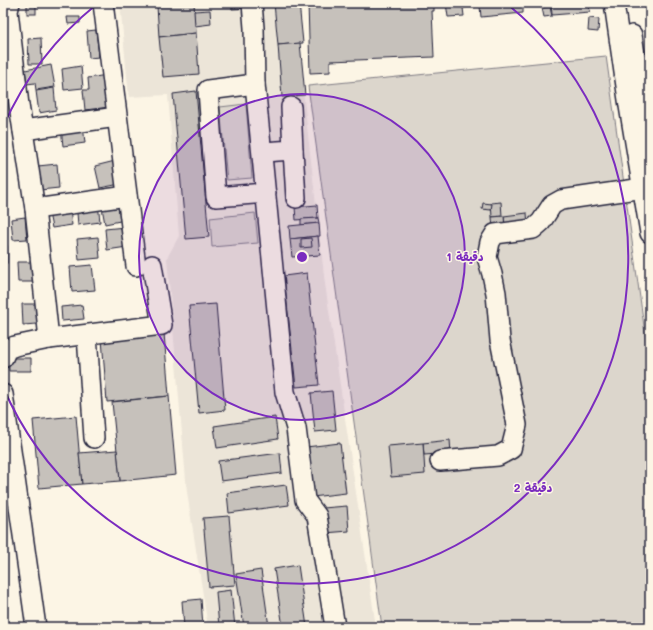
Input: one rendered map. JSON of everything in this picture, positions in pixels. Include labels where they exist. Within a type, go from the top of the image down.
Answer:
[{"type":"street","points":[[10,3],[8,11],[9,20],[35,209],[49,339]]},
{"type":"street","points":[[3,358],[7,349],[49,339],[162,326],[144,266],[127,196],[103,3]]},
{"type":"street","points":[[252,3],[255,84],[285,392],[296,428],[305,500],[317,516],[335,627]]},
{"type":"street","points":[[614,3],[650,233]]},
{"type":"street","points":[[627,3],[650,148]]},
{"type":"street","points":[[255,84],[208,90],[216,196],[266,193]]},
{"type":"street","points":[[291,107],[296,198]]},
{"type":"street","points":[[23,130],[117,117]]},
{"type":"street","points":[[262,152],[293,150]]},
{"type":"street","points":[[440,461],[498,456],[511,449],[517,425],[500,340],[496,292],[487,257],[490,242],[495,234],[533,229],[541,222],[552,205],[561,200],[643,188]]},
{"type":"street","points":[[35,209],[127,196]]},
{"type":"street","points":[[87,334],[94,438]]},
{"type":"street","points":[[3,394],[36,627]]},
{"type":"shaded area","points":[[120,3],[293,3],[325,284],[376,627],[208,627],[187,492],[167,258],[179,236],[168,95],[129,97]]},
{"type":"shaded area","points":[[606,56],[650,369],[650,627],[382,627],[308,86]]},
{"type":"shaded area","points":[[246,104],[252,178],[227,180],[220,107]]},
{"type":"shaded area","points":[[255,213],[258,243],[212,247],[210,218]]},
{"type":"building","points":[[27,3],[36,3],[36,14],[27,14]]},
{"type":"building","points":[[157,3],[187,3],[158,6]]},
{"type":"building","points":[[194,3],[196,33],[159,37],[157,6]]},
{"type":"building","points":[[231,3],[251,3],[251,8],[232,9]]},
{"type":"building","points":[[274,3],[299,3],[303,43],[278,45]]},
{"type":"building","points":[[308,3],[434,3],[434,11],[432,11],[434,57],[330,61],[330,72],[310,73]]},
{"type":"building","points":[[446,3],[523,3],[523,13],[481,17],[480,6],[463,8],[464,16],[448,17]]},
{"type":"building","points":[[551,3],[589,3],[590,12],[552,15]]},
{"type":"building","points":[[550,7],[552,16],[544,17],[542,8]]},
{"type":"building","points":[[210,10],[211,24],[195,26],[194,11]]},
{"type":"building","points":[[67,17],[80,17],[80,23],[68,24]]},
{"type":"building","points":[[589,18],[599,19],[598,32],[588,31]]},
{"type":"building","points":[[96,30],[99,57],[89,58],[87,31]]},
{"type":"building","points":[[196,33],[199,74],[163,77],[159,37]]},
{"type":"building","points":[[41,38],[42,64],[29,64],[28,39]]},
{"type":"building","points":[[300,43],[305,95],[282,97],[278,45]]},
{"type":"building","points":[[51,65],[55,87],[36,90],[35,83],[27,84],[25,70]]},
{"type":"building","points":[[81,66],[83,88],[64,90],[62,69]]},
{"type":"building","points":[[107,75],[110,107],[85,110],[83,90],[89,90],[88,78]]},
{"type":"building","points":[[54,88],[56,110],[39,113],[36,91]]},
{"type":"building","points":[[196,91],[209,237],[186,239],[173,94]]},
{"type":"building","points":[[83,125],[85,143],[63,146],[61,128]]},
{"type":"building","points":[[115,161],[120,184],[100,188],[95,166]]},
{"type":"building","points":[[57,164],[59,188],[40,190],[38,166]]},
{"type":"building","points":[[121,198],[125,220],[105,224],[101,202]]},
{"type":"building","points":[[501,202],[502,216],[492,217],[491,203]]},
{"type":"building","points":[[98,203],[100,222],[78,225],[77,213],[72,213],[72,206]]},
{"type":"building","points":[[483,203],[492,204],[491,210],[482,209]]},
{"type":"building","points":[[317,205],[318,218],[296,220],[295,207]]},
{"type":"building","points":[[70,210],[72,225],[52,228],[49,213]]},
{"type":"building","points":[[527,213],[528,226],[505,228],[504,216]]},
{"type":"building","points":[[504,216],[505,228],[493,229],[492,217]]},
{"type":"building","points":[[25,217],[27,239],[13,240],[11,219]]},
{"type":"building","points":[[318,218],[319,223],[301,225],[301,219]]},
{"type":"building","points":[[319,223],[320,236],[290,239],[289,226]]},
{"type":"building","points":[[125,227],[127,247],[107,250],[105,229]]},
{"type":"building","points":[[318,236],[320,255],[292,257],[290,239]]},
{"type":"building","points":[[98,237],[100,258],[79,260],[77,239]]},
{"type":"building","points":[[311,238],[312,247],[301,248],[301,239]]},
{"type":"building","points":[[3,246],[7,246],[7,263],[3,263]]},
{"type":"building","points":[[17,262],[31,262],[31,268],[40,268],[40,282],[18,282]]},
{"type":"building","points":[[92,265],[95,290],[72,292],[70,267]]},
{"type":"building","points":[[307,273],[319,385],[296,387],[284,276]]},
{"type":"building","points":[[22,304],[36,304],[37,324],[23,325]]},
{"type":"building","points":[[216,304],[225,410],[199,413],[189,306]]},
{"type":"building","points":[[82,305],[84,319],[62,321],[61,307]]},
{"type":"building","points":[[164,333],[169,396],[107,402],[102,339]]},
{"type":"building","points":[[8,358],[31,358],[31,371],[9,371]]},
{"type":"building","points":[[332,391],[336,430],[315,432],[311,393]]},
{"type":"building","points":[[169,396],[176,475],[120,481],[112,402]]},
{"type":"building","points":[[76,416],[82,484],[39,488],[33,420]]},
{"type":"building","points":[[275,417],[278,439],[217,448],[214,426]]},
{"type":"building","points":[[450,440],[451,453],[424,455],[423,443]]},
{"type":"building","points":[[340,443],[346,493],[312,497],[306,447]]},
{"type":"building","points":[[423,443],[425,474],[391,477],[388,446]]},
{"type":"building","points":[[117,450],[120,481],[82,484],[79,453]]},
{"type":"building","points":[[280,453],[282,473],[221,481],[218,461]]},
{"type":"building","points":[[286,485],[289,505],[229,513],[227,493]]},
{"type":"building","points":[[347,506],[349,531],[325,533],[323,508]]},
{"type":"building","points":[[229,516],[235,585],[209,587],[203,518]]},
{"type":"building","points":[[298,565],[307,627],[283,627],[274,569]]},
{"type":"building","points":[[261,570],[269,627],[244,627],[236,574]]},
{"type":"building","points":[[231,590],[235,627],[219,627],[216,592]]},
{"type":"building","points":[[201,599],[203,627],[184,627],[182,601]]}]
